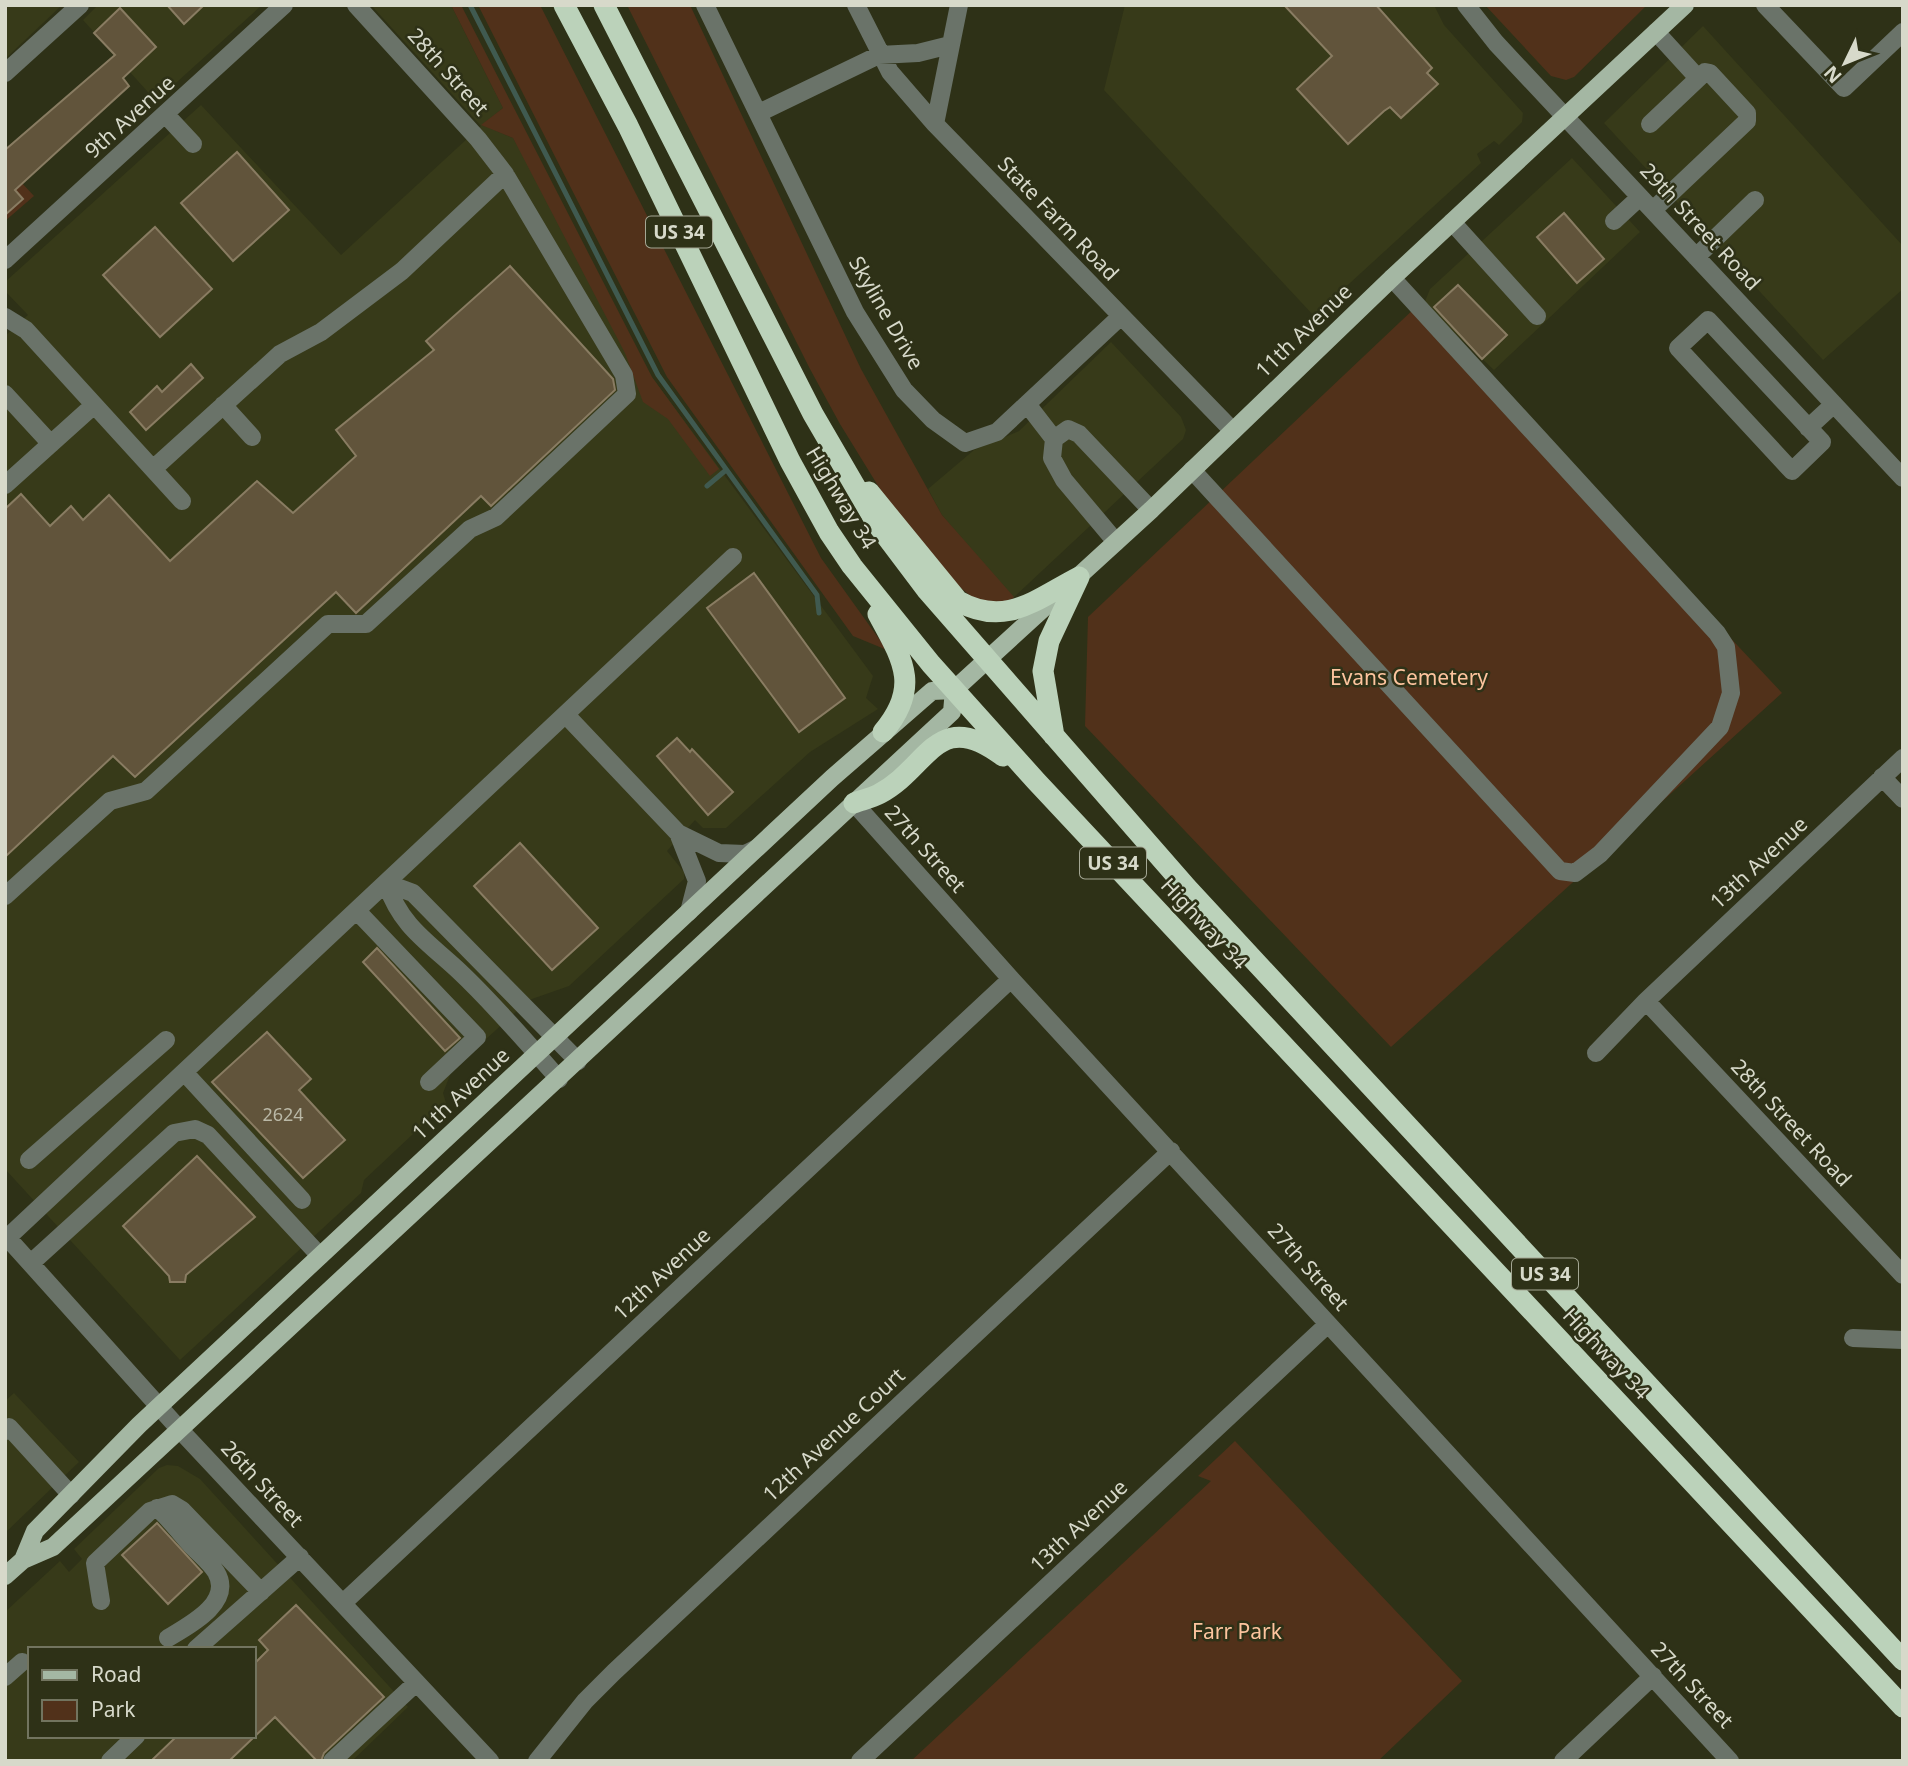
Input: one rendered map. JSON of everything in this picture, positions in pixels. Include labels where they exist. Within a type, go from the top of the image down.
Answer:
[{"type":"highway","name":"Highway 34","points":[[564,5],[628,126],[790,461],[852,566],[954,690],[1036,781],[1903,1707]]},
{"type":"highway","name":"Highway 34","points":[[604,5],[813,414],[877,524],[926,589],[986,662],[1187,888],[1903,1660]]},
{"type":"highway","points":[[841,463],[882,505],[958,601],[975,611],[993,615],[1008,612],[1079,577]]},
{"type":"highway","points":[[852,566],[898,651],[906,678],[906,695],[902,705],[883,732]]},
{"type":"highway","points":[[1055,738],[1043,671],[1049,640],[1079,577]]},
{"type":"highway","points":[[854,803],[881,793],[939,741],[960,737],[974,738],[989,745],[1036,781]]},
{"type":"main road","name":"11th Avenue","points":[[23,1560],[35,1531],[160,1406],[320,1256],[883,732],[932,691],[954,690],[1079,577],[1392,278],[1685,5]]},
{"type":"main road","name":"11th Avenue","points":[[5,1576],[23,1560],[53,1547],[559,1079],[952,712],[954,690]]},
{"type":"street","points":[[5,73],[80,5]]},
{"type":"street","name":"9th Avenue","points":[[5,260],[284,5]]},
{"type":"street","name":"28th Street","points":[[5,896],[110,802],[146,791],[328,624],[366,624],[470,529],[496,517],[627,394],[624,375],[505,174],[478,139],[356,5]]},
{"type":"street","name":"Skyline Drive","points":[[705,5],[855,312],[904,390],[933,420],[965,443],[997,432],[1120,317]]},
{"type":"street","name":"State Farm Road","points":[[856,5],[879,55],[935,124],[1233,431]]},
{"type":"street","points":[[935,124],[959,5]]},
{"type":"street","name":"29th Street Road","points":[[1466,5],[1496,43],[1903,478]]},
{"type":"street","points":[[1766,5],[1844,88],[1903,32]]},
{"type":"street","points":[[1656,32],[1698,78]]},
{"type":"street","points":[[759,113],[879,55],[918,54],[950,45]]},
{"type":"street","points":[[1614,221],[1646,203],[1747,121],[1747,113],[1710,73],[1705,72],[1650,124]]},
{"type":"street","points":[[166,115],[193,144]]},
{"type":"street","points":[[153,469],[281,354],[321,332],[402,271],[505,174]]},
{"type":"street","points":[[1696,257],[1755,200]]},
{"type":"street","points":[[1452,222],[1537,316]]},
{"type":"street","points":[[1192,470],[1560,871],[1575,873],[1600,854],[1720,727],[1731,693],[1726,647],[1717,633],[1392,278]]},
{"type":"street","points":[[5,317],[26,330],[183,500]]},
{"type":"street","points":[[1708,320],[1808,428],[1822,442],[1792,471],[1678,348],[1708,320]]},
{"type":"street","points":[[5,394],[51,444]]},
{"type":"street","points":[[1027,404],[1054,439],[1052,458],[1064,480],[1116,542]]},
{"type":"street","points":[[1808,428],[1834,404]]},
{"type":"street","points":[[5,485],[94,405]]},
{"type":"street","points":[[223,405],[252,437]]},
{"type":"street","points":[[1054,439],[1068,429],[1079,434],[1151,510]]},
{"type":"street","points":[[6,1238],[733,557]]},
{"type":"street","points":[[566,715],[678,833],[706,848],[731,855],[745,855],[767,842]]},
{"type":"street","name":"13th Avenue","points":[[1596,1053],[1646,1001],[1903,758]]},
{"type":"street","points":[[1882,777],[1903,799]]},
{"type":"street","name":"27th Street","points":[[854,803],[1011,979],[1730,1761]]},
{"type":"street","points":[[678,833],[697,881],[689,912]]},
{"type":"street","points":[[386,883],[395,909],[559,1079]]},
{"type":"street","points":[[386,883],[414,892],[578,1061]]},
{"type":"street","points":[[357,911],[477,1037],[429,1082]]},
{"type":"street","points":[[421,978],[446,960]]},
{"type":"street","name":"12th Avenue","points":[[343,1603],[1011,979]]},
{"type":"street","name":"28th Street Road","points":[[1646,1001],[1903,1275]]},
{"type":"street","points":[[29,1160],[166,1040]]},
{"type":"street","points":[[184,1072],[302,1200]]},
{"type":"street","points":[[31,1263],[174,1133],[184,1129],[195,1129],[208,1135],[320,1256]]},
{"type":"street","name":"12th Avenue Court","points":[[537,1761],[586,1701],[624,1663],[1171,1151]]},
{"type":"street","name":"26th Street","points":[[6,1238],[181,1431],[490,1761]]},
{"type":"street","name":"13th Avenue","points":[[860,1761],[1328,1324]]},
{"type":"street","points":[[1853,1338],[1903,1340]]},
{"type":"street","points":[[5,1431],[9,1427],[71,1495]]},
{"type":"street","points":[[101,1601],[93,1570],[95,1563],[150,1511],[172,1504],[261,1592]]},
{"type":"street","points":[[157,1508],[205,1558],[221,1585],[220,1595],[214,1604],[188,1626],[168,1638]]},
{"type":"street","points":[[198,1647],[300,1557]]},
{"type":"street","points":[[5,1677],[22,1662]]},
{"type":"street","points":[[1563,1761],[1653,1676]]},
{"type":"street","points":[[332,1761],[416,1683]]},
{"type":"street","points":[[110,1761],[134,1738]]},
{"type":"shaded area","points":[[5,5],[62,5],[5,59]]},
{"type":"shaded area","points":[[98,5],[262,5],[156,101],[83,20]]},
{"type":"shaded area","points":[[371,5],[451,5],[503,108],[482,125],[513,138],[651,376],[873,676],[866,698],[878,709],[810,752],[726,828],[703,828],[695,820],[667,851],[684,872],[684,879],[569,986],[529,1000],[452,1070],[443,1093],[446,1103],[364,1180],[361,1193],[180,1360],[5,1169],[5,336],[28,315],[5,291],[5,282],[201,105],[341,255],[481,126]]},
{"type":"shaded area","points":[[1125,5],[1434,5],[1444,25],[1523,113],[1522,122],[1499,145],[1494,141],[1477,154],[1481,163],[1314,316],[1104,90]]},
{"type":"shaded area","points":[[1703,26],[1903,246],[1903,289],[1823,360],[1604,123]]},
{"type":"shaded area","points":[[1572,158],[1640,232],[1494,370],[1424,304],[1430,289]]},
{"type":"shaded area","points":[[1111,342],[1181,417],[1186,430],[1183,439],[1012,599],[942,515],[928,489],[974,450],[1019,431]]},
{"type":"shaded area","points":[[14,1393],[79,1462],[5,1533],[5,1401]]},
{"type":"shaded area","points":[[167,1465],[178,1466],[200,1479],[408,1707],[352,1761],[5,1761],[5,1612],[60,1561],[69,1572],[82,1559],[74,1549],[159,1468]]},
{"type":"green space","points":[[451,5],[461,5],[652,377],[719,469],[710,476],[668,419],[643,402],[625,353],[513,138],[481,125],[503,108]]},
{"type":"green space","points":[[478,5],[540,5],[821,558],[887,650],[853,636],[667,377]]},
{"type":"green space","points":[[627,5],[690,5],[861,369],[942,515],[1014,597],[1012,599],[997,603],[978,602],[956,584],[896,515],[810,369]]},
{"type":"green space","points":[[1485,5],[1647,5],[1574,77],[1566,80],[1551,76]]},
{"type":"green space","points":[[21,182],[34,196],[5,221],[14,189]]},
{"type":"green space","name":"Evans Cemetery","points":[[1418,305],[1782,693],[1391,1047],[1085,726],[1088,617]]},
{"type":"green space","name":"Farr Park","points":[[1235,1441],[1462,1681],[1378,1761],[911,1761],[1211,1481],[1198,1476]]},
{"type":"building","points":[[167,5],[204,5],[184,24]]},
{"type":"building","points":[[1284,5],[1376,5],[1432,68],[1427,73],[1438,84],[1401,118],[1390,107],[1348,144],[1297,89],[1332,56]]},
{"type":"building","points":[[120,8],[156,47],[123,78],[129,86],[15,190],[23,199],[5,215],[5,150],[115,55],[94,33]]},
{"type":"building","points":[[237,152],[289,210],[233,261],[181,203]]},
{"type":"building","points":[[1564,213],[1604,259],[1577,283],[1537,237]]},
{"type":"building","points":[[155,227],[212,289],[160,337],[103,275]]},
{"type":"building","points":[[510,266],[613,379],[615,390],[491,506],[481,496],[356,613],[336,592],[135,777],[113,756],[5,857],[5,509],[21,494],[50,526],[71,506],[83,520],[109,495],[170,561],[257,481],[293,513],[356,456],[336,430],[434,350],[426,341]]},
{"type":"building","points":[[1458,285],[1507,335],[1482,359],[1434,307]]},
{"type":"building","points":[[191,364],[203,378],[146,430],[130,412],[157,386],[162,392]]},
{"type":"building","points":[[754,573],[845,698],[799,732],[707,608]]},
{"type":"building","points":[[677,738],[690,752],[692,749],[733,792],[708,815],[657,756]]},
{"type":"building","points":[[520,843],[598,928],[552,970],[474,886]]},
{"type":"building","points":[[377,948],[460,1038],[445,1051],[363,962]]},
{"type":"building","points":[[267,1032],[311,1079],[299,1090],[345,1140],[303,1178],[212,1082]]},
{"type":"building","points":[[197,1156],[255,1217],[186,1275],[185,1282],[170,1282],[169,1276],[123,1226]]},
{"type":"building","points":[[157,1523],[202,1572],[168,1604],[122,1555]]},
{"type":"building","points":[[296,1605],[384,1697],[324,1753],[321,1761],[317,1761],[275,1717],[256,1735],[256,1662],[268,1650],[259,1640]]},
{"type":"building","points":[[175,1738],[253,1738],[229,1761],[151,1761]]},
{"type":"waterway","points":[[470,5],[658,375],[817,595],[819,613]]},
{"type":"waterway","points":[[707,486],[726,470]]}]
